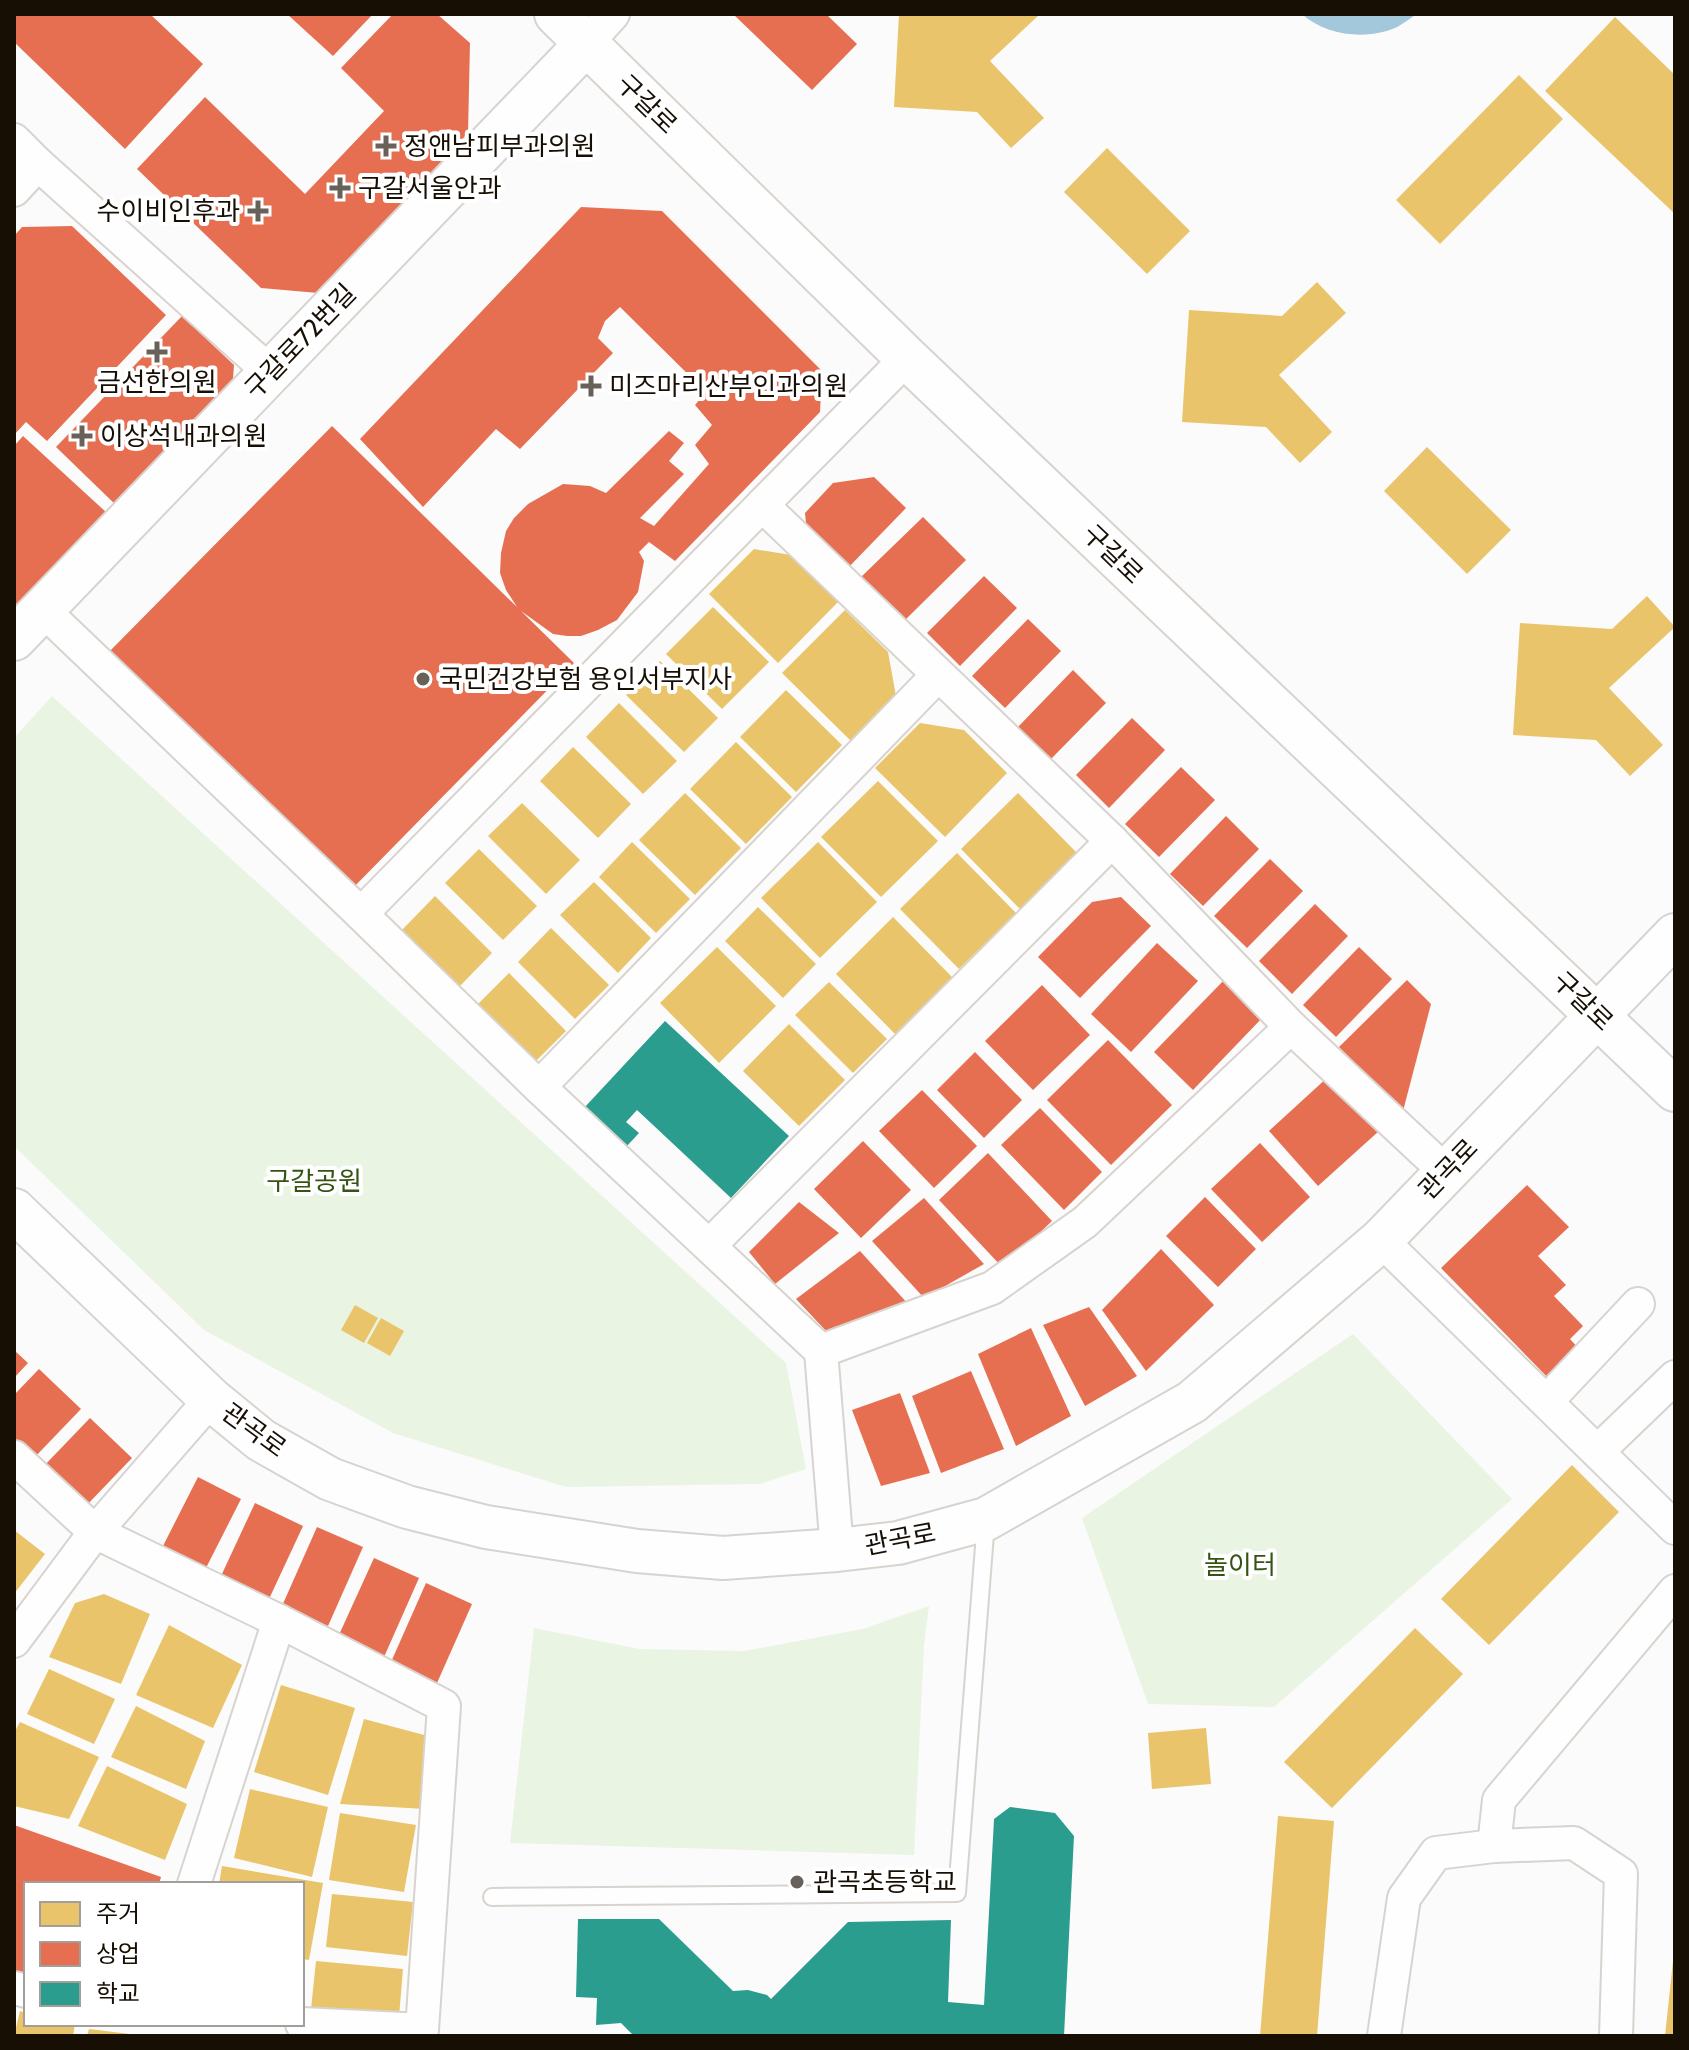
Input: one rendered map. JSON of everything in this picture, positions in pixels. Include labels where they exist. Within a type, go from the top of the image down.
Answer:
[{"type":"street","name":"구갈로","points":[[556,14],[600,29],[907,358],[1675,1090]]},
{"type":"street","name":"구갈로72번길","points":[[14,639],[600,29]]},
{"type":"street","points":[[14,140],[270,372]]},
{"type":"street","points":[[14,190],[38,164]]},
{"type":"street","points":[[361,914],[907,358]]},
{"type":"street","points":[[762,505],[1112,841],[1291,1027],[1446,1172]]},
{"type":"street","points":[[43,610],[539,1087],[821,1351],[837,1550]]},
{"type":"street","points":[[539,1087],[938,675]]},
{"type":"street","points":[[710,1245],[1112,841]]},
{"type":"street","name":"관곡로","points":[[14,1210],[211,1399],[261,1440],[330,1479],[407,1507],[486,1527],[637,1551],[723,1558],[898,1543],[986,1519],[1192,1402],[1381,1240],[1675,935]]},
{"type":"street","points":[[821,1351],[992,1288],[1085,1222],[1291,1027]]},
{"type":"street","points":[[1381,1240],[1675,1528]]},
{"type":"street","points":[[1547,1401],[1638,1304]]},
{"type":"street","points":[[1598,1451],[1675,1377]]},
{"type":"street","points":[[14,1641],[95,1532],[211,1399]]},
{"type":"street","points":[[14,1457],[95,1532],[279,1621],[444,1706],[422,2030],[304,2024]]},
{"type":"street","points":[[1494,1846],[1499,1800],[1675,1591]]},
{"type":"street","points":[[195,1882],[279,1621]]},
{"type":"street","points":[[1384,2036],[1404,1898],[1436,1853],[1494,1846],[1574,1843],[1621,1874],[1616,2036]]},
{"type":"lane","points":[[492,1897],[957,1893],[986,1519]]},
{"type":"green space","name":"구갈공원","points":[[52,696],[786,1363],[806,1469],[760,1484],[566,1487],[393,1433],[204,1330],[14,1146],[14,738]]},
{"type":"green space","name":"놀이터","points":[[1353,1334],[1512,1499],[1274,1707],[1148,1704],[1082,1518]]},
{"type":"green space","points":[[929,1606],[924,1645],[914,1855],[510,1843],[534,1628],[640,1649],[744,1651],[863,1629]]},
{"type":"water","points":[[1302,14],[1417,14],[1384,32],[1359,35],[1323,27]]},
{"type":"building: 주거","points":[[899,14],[1040,14],[990,61],[1044,118],[1011,148],[977,112],[894,107]]},
{"type":"building: 주거","points":[[1615,17],[1675,75],[1675,214],[1545,91]]},
{"type":"building: 주거","points":[[1519,75],[1563,119],[1440,244],[1396,200]]},
{"type":"building: 주거","points":[[1107,148],[1190,231],[1147,274],[1064,192]]},
{"type":"building: 주거","points":[[1317,282],[1346,313],[1279,375],[1332,432],[1300,463],[1266,427],[1182,422],[1189,310],[1282,316]]},
{"type":"building: 주거","points":[[1427,447],[1511,530],[1467,574],[1384,491]]},
{"type":"building: 주거","points":[[754,549],[797,556],[841,599],[778,663],[709,594]]},
{"type":"building: 주거","points":[[1647,596],[1675,627],[1609,688],[1663,745],[1630,776],[1596,740],[1513,735],[1520,623],[1612,629]]},
{"type":"building: 주거","points":[[713,607],[769,662],[722,709],[666,654]]},
{"type":"building: 주거","points":[[845,610],[888,652],[896,696],[851,741],[782,673]]},
{"type":"building: 주거","points":[[660,661],[718,718],[684,752],[626,695]]},
{"type":"building: 주거","points":[[786,690],[842,745],[796,792],[740,737]]},
{"type":"building: 주거","points":[[619,703],[677,761],[643,794],[586,737]]},
{"type":"building: 주거","points":[[920,723],[964,730],[1007,773],[945,837],[875,768]]},
{"type":"building: 주거","points":[[736,742],[792,797],[746,844],[690,789]]},
{"type":"building: 주거","points":[[573,747],[631,804],[598,838],[540,781]]},
{"type":"building: 주거","points":[[878,781],[938,841],[881,897],[821,837]]},
{"type":"building: 주거","points":[[685,793],[741,848],[695,895],[639,840]]},
{"type":"building: 주거","points":[[1018,793],[1077,853],[1020,909],[961,849]]},
{"type":"building: 주거","points":[[522,803],[580,860],[546,894],[488,836]]},
{"type":"building: 주거","points":[[632,842],[690,899],[656,933],[599,877]]},
{"type":"building: 주거","points":[[818,842],[877,902],[820,958],[761,898]]},
{"type":"building: 주거","points":[[479,849],[537,906],[503,940],[445,883]]},
{"type":"building: 주거","points":[[957,853],[1016,913],[959,969],[900,909]]},
{"type":"building: 주거","points":[[594,882],[651,938],[618,973],[560,915]]},
{"type":"building: 주거","points":[[435,896],[492,953],[459,987],[402,930]]},
{"type":"building: 주거","points":[[758,907],[816,964],[783,998],[725,941]]},
{"type":"building: 주거","points":[[893,917],[952,977],[895,1034],[836,974]]},
{"type":"building: 주거","points":[[551,928],[609,985],[575,1019],[518,962]]},
{"type":"building: 주거","points":[[717,947],[776,1006],[719,1063],[660,1003]]},
{"type":"building: 주거","points":[[509,973],[566,1031],[533,1064],[475,1007]]},
{"type":"building: 주거","points":[[829,982],[887,1039],[853,1073],[795,1015]]},
{"type":"building: 주거","points":[[789,1024],[845,1080],[799,1126],[743,1071]]},
{"type":"building: 주거","points":[[355,1305],[378,1318],[364,1343],[341,1330]]},
{"type":"building: 주거","points":[[381,1318],[404,1331],[390,1356],[367,1343]]},
{"type":"building: 주거","points":[[1572,1465],[1619,1512],[1489,1645],[1441,1599]]},
{"type":"building: 주거","points":[[14,1530],[45,1554],[14,1594]]},
{"type":"building: 주거","points":[[104,1594],[150,1614],[121,1684],[49,1657],[75,1603]]},
{"type":"building: 주거","points":[[169,1625],[242,1665],[213,1728],[136,1695]]},
{"type":"building: 주거","points":[[1415,1628],[1463,1674],[1332,1808],[1284,1762]]},
{"type":"building: 주거","points":[[49,1669],[115,1699],[94,1744],[27,1714]]},
{"type":"building: 주거","points":[[281,1685],[355,1708],[328,1795],[254,1772]]},
{"type":"building: 주거","points":[[136,1706],[205,1741],[186,1789],[111,1757]]},
{"type":"building: 주거","points":[[364,1719],[428,1736],[425,1809],[340,1804]]},
{"type":"building: 주거","points":[[20,1722],[99,1757],[69,1819],[14,1806],[14,1733]]},
{"type":"building: 주거","points":[[1206,1728],[1211,1784],[1152,1789],[1148,1733]]},
{"type":"building: 주거","points":[[107,1766],[187,1804],[165,1860],[78,1826]]},
{"type":"building: 주거","points":[[250,1789],[328,1807],[312,1877],[234,1858]]},
{"type":"building: 주거","points":[[340,1813],[416,1825],[404,1892],[329,1880]]},
{"type":"building: 주거","points":[[1278,1816],[1334,1821],[1317,2036],[1260,2036]]},
{"type":"building: 주거","points":[[222,1866],[323,1883],[309,1960],[304,1959],[304,1882],[219,1882]]},
{"type":"building: 주거","points":[[332,1894],[413,1902],[407,1956],[326,1947]]},
{"type":"building: 주거","points":[[316,1961],[403,1969],[399,2017],[311,2009]]},
{"type":"building: 주거","points":[[1673,1961],[1675,2036],[1665,2036]]},
{"type":"building: 주거","points":[[20,2011],[24,2012],[24,2026],[75,2026],[73,2036],[14,2036]]},
{"type":"building: 주거","points":[[89,2029],[130,2034],[130,2036],[87,2036]]},
{"type":"building: 상업","points":[[14,14],[150,14],[203,64],[125,149],[14,42]]},
{"type":"building: 상업","points":[[287,14],[373,14],[333,56]]},
{"type":"building: 상업","points":[[393,14],[437,14],[470,43],[468,133],[318,293],[261,288],[137,169],[205,97],[305,194],[384,111],[341,68]]},
{"type":"building: 상업","points":[[733,14],[826,14],[857,44],[812,90]]},
{"type":"building: 상업","points":[[581,207],[662,211],[822,371],[820,412],[675,561],[649,542],[639,552],[644,561],[638,592],[617,620],[581,636],[567,636],[553,634],[521,611],[574,663],[348,893],[105,656],[332,426],[517,607],[500,573],[506,531],[514,518],[528,504],[563,484],[590,486],[606,493],[669,431],[684,443],[669,461],[684,474],[640,518],[654,526],[709,464],[695,445],[712,425],[695,405],[706,392],[620,307],[605,321],[598,338],[613,353],[520,449],[496,429],[423,507],[360,439]]},
{"type":"building: 상업","points":[[72,226],[166,315],[47,441],[26,422],[14,435],[14,236],[22,227]]},
{"type":"building: 상업","points":[[182,316],[234,365],[232,392],[120,509],[56,447]]},
{"type":"building: 상업","points":[[23,436],[107,513],[14,610],[14,446]]},
{"type":"building: 상업","points":[[874,477],[906,508],[845,571],[807,534],[805,513],[833,483]]},
{"type":"building: 상업","points":[[923,517],[966,560],[903,622],[860,578]]},
{"type":"building: 상업","points":[[984,576],[1017,608],[960,666],[927,633]]},
{"type":"building: 상업","points":[[1028,619],[1061,651],[1005,708],[972,676]]},
{"type":"building: 상업","points":[[1073,670],[1106,703],[1050,760],[1017,728]]},
{"type":"building: 상업","points":[[1132,718],[1165,750],[1109,808],[1076,775]]},
{"type":"building: 상업","points":[[1181,767],[1215,800],[1159,857],[1125,824]]},
{"type":"building: 상업","points":[[1226,816],[1259,849],[1203,906],[1170,874]]},
{"type":"building: 상업","points":[[1270,859],[1303,891],[1247,948],[1214,916]]},
{"type":"building: 상업","points":[[1121,897],[1151,926],[1080,998],[1038,957],[1092,902]]},
{"type":"building: 상업","points":[[1315,904],[1348,936],[1292,994],[1259,961]]},
{"type":"building: 상업","points":[[1157,943],[1198,981],[1131,1052],[1091,1014]]},
{"type":"building: 상업","points":[[1359,947],[1392,979],[1336,1037],[1303,1005]]},
{"type":"building: 상업","points":[[1226,978],[1264,1016],[1193,1090],[1154,1052]]},
{"type":"building: 상업","points":[[1407,980],[1431,1004],[1403,1111],[1339,1047]]},
{"type":"building: 상업","points":[[1042,985],[1090,1035],[1033,1090],[985,1041]]},
{"type":"building: 상업","points":[[1108,1040],[1172,1105],[1111,1165],[1047,1100]]},
{"type":"building: 상업","points":[[975,1052],[1022,1100],[984,1138],[937,1090]]},
{"type":"building: 상업","points":[[1329,1076],[1379,1131],[1318,1186],[1269,1131]]},
{"type":"building: 상업","points":[[922,1090],[977,1146],[934,1188],[879,1131]]},
{"type":"building: 상업","points":[[1040,1108],[1102,1172],[1064,1210],[1001,1145]]},
{"type":"building: 상업","points":[[863,1141],[911,1190],[861,1238],[814,1189]]},
{"type":"building: 상업","points":[[1260,1143],[1310,1197],[1262,1242],[1211,1189]]},
{"type":"building: 상업","points":[[988,1153],[1052,1221],[1003,1268],[939,1200]]},
{"type":"building: 상업","points":[[1527,1185],[1569,1227],[1538,1256],[1566,1285],[1554,1296],[1583,1326],[1570,1339],[1581,1351],[1550,1380],[1441,1268]]},
{"type":"building: 상업","points":[[1205,1197],[1256,1249],[1218,1287],[1166,1236]]},
{"type":"building: 상업","points":[[924,1198],[984,1264],[924,1298],[872,1241]]},
{"type":"building: 상업","points":[[799,1202],[839,1233],[775,1284],[749,1252]]},
{"type":"building: 상업","points":[[1161,1249],[1214,1305],[1146,1371],[1102,1310]]},
{"type":"building: 상업","points":[[860,1251],[909,1305],[828,1333],[796,1299]]},
{"type":"building: 상업","points":[[1089,1307],[1137,1376],[1085,1406],[1043,1325]]},
{"type":"building: 상업","points":[[1031,1328],[1071,1416],[1016,1446],[978,1354]]},
{"type":"building: 상업","points":[[14,1350],[28,1363],[14,1378]]},
{"type":"building: 상업","points":[[39,1369],[81,1409],[33,1459],[14,1441],[14,1395]]},
{"type":"building: 상업","points":[[971,1371],[1004,1449],[941,1473],[912,1396]]},
{"type":"building: 상업","points":[[900,1393],[930,1473],[881,1486],[852,1410]]},
{"type":"building: 상업","points":[[90,1418],[132,1458],[84,1508],[42,1468]]},
{"type":"building: 상업","points":[[198,1477],[241,1499],[206,1568],[163,1546]]},
{"type":"building: 상업","points":[[255,1503],[303,1526],[269,1599],[221,1576]]},
{"type":"building: 상업","points":[[317,1527],[363,1547],[328,1626],[282,1606]]},
{"type":"building: 상업","points":[[374,1558],[419,1578],[384,1657],[338,1637]]},
{"type":"building: 상업","points":[[426,1583],[472,1604],[437,1683],[391,1662]]},
{"type":"building: 상업","points":[[14,1825],[161,1877],[160,1882],[24,1882],[24,1976],[14,1973]]},
{"type":"building: 학교","points":[[665,1021],[789,1136],[731,1198],[637,1110],[626,1122],[639,1133],[626,1147],[584,1108]]},
{"type":"building: 학교","points":[[1010,1807],[1055,1813],[1074,1836],[1064,2036],[634,2036],[621,2023],[596,2025],[597,1998],[576,1997],[578,1919],[659,1919],[733,1991],[748,1990],[771,1999],[848,1922],[951,1920],[948,2002],[984,2005],[994,1819]]},
{"type":"place","name":"정앤남피부과의원","points":[[386,146]]},
{"type":"place","name":"구갈서울안과","points":[[340,188]]},
{"type":"place","name":"수이비인후과","points":[[258,211]]},
{"type":"place","name":"금선한의원","points":[[157,352]]},
{"type":"place","name":"미즈마리산부인과의원","points":[[591,386]]},
{"type":"place","name":"이상석내과의원","points":[[82,436]]},
{"type":"place","name":"국민건강보험 용인서부지사","points":[[423,679]]},
{"type":"place","name":"관곡초등학교","points":[[797,1882]]}]
